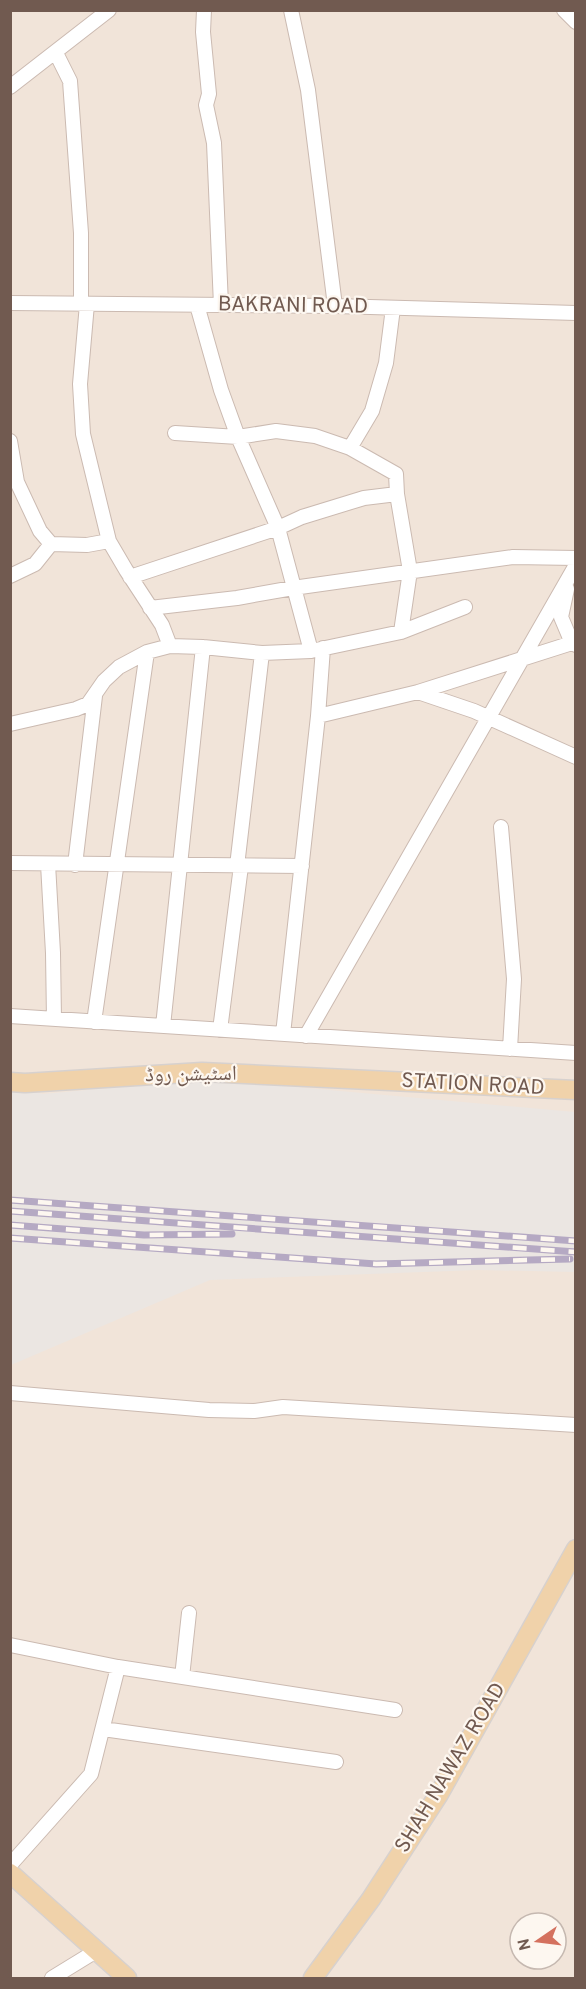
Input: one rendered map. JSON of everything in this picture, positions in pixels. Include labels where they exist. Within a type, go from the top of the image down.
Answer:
[{"type":"main road","name":"اسٹیشن روڈ","points":[[10,1082],[202,1072],[371,1080]]},
{"type":"main road","name":"STATION ROAD","points":[[371,1080],[576,1090]]},
{"type":"main road","name":"SHAH NAWAZ ROAD","points":[[313,1978],[371,1899],[440,1794],[576,1549]]},
{"type":"main road","points":[[10,1873],[127,1978]]},
{"type":"street","points":[[10,87],[109,10]]},
{"type":"street","points":[[204,10],[203,32],[209,94],[206,105],[214,143],[221,305]]},
{"type":"street","points":[[291,10],[308,90],[335,306]]},
{"type":"street","points":[[564,10],[576,22]]},
{"type":"street","points":[[56,52],[70,81],[81,233],[84,304],[80,384],[83,434],[109,541],[162,625],[170,646]]},
{"type":"street","name":"BAKRANI ROAD","points":[[10,303],[335,306],[576,313]]},
{"type":"street","points":[[197,305],[218,380],[238,437],[278,528],[293,588],[317,650],[318,716],[283,1034]]},
{"type":"street","points":[[350,448],[372,411],[386,363],[393,308]]},
{"type":"street","points":[[175,433],[238,437],[276,431],[315,436],[350,448],[396,474],[397,494],[410,571],[401,632]]},
{"type":"street","points":[[10,441],[14,483],[39,531],[51,544],[87,544],[109,541]]},
{"type":"street","points":[[130,577],[278,528],[302,517],[364,498],[397,494]]},
{"type":"street","points":[[10,576],[35,564],[51,544]]},
{"type":"street","points":[[150,608],[237,598],[513,557],[576,558]]},
{"type":"street","points":[[318,716],[418,692],[574,644],[561,617],[566,590],[576,566]]},
{"type":"street","points":[[306,1036],[576,566]]},
{"type":"street","points":[[10,724],[76,709],[88,704],[104,681],[119,667],[147,652],[170,646],[262,653],[317,650],[401,632],[465,607]]},
{"type":"street","points":[[163,1026],[204,647]]},
{"type":"street","points":[[94,1022],[147,652]]},
{"type":"street","points":[[220,1030],[262,653]]},
{"type":"street","points":[[418,692],[488,717],[576,757]]},
{"type":"street","points":[[75,865],[94,696]]},
{"type":"street","points":[[501,827],[514,979],[510,1049]]},
{"type":"street","points":[[10,863],[116,866],[302,866]]},
{"type":"street","points":[[48,864],[54,1019]]},
{"type":"street","points":[[10,1016],[576,1053]]},
{"type":"street","points":[[10,1393],[209,1410],[254,1412],[283,1407],[576,1425]]},
{"type":"street","points":[[182,1677],[189,1613]]},
{"type":"street","points":[[10,1645],[118,1667],[395,1710]]},
{"type":"street","points":[[10,1865],[91,1774],[118,1667]]},
{"type":"street","points":[[102,1729],[336,1762]]},
{"type":"street","points":[[52,1978],[96,1951]]},
{"type":"shaded area","points":[[11,11],[575,11],[575,1978],[11,1978]]},
{"type":"shaded area","points":[[207,1079],[575,1112],[575,1272],[478,1270],[210,1280],[11,1365],[11,1087],[43,1094]]},
{"type":"railway","points":[[10,1200],[576,1241]]},
{"type":"railway","points":[[10,1211],[576,1252]]},
{"type":"railway","points":[[10,1225],[144,1235],[232,1234]]},
{"type":"railway","points":[[10,1238],[376,1264],[570,1259]]}]
